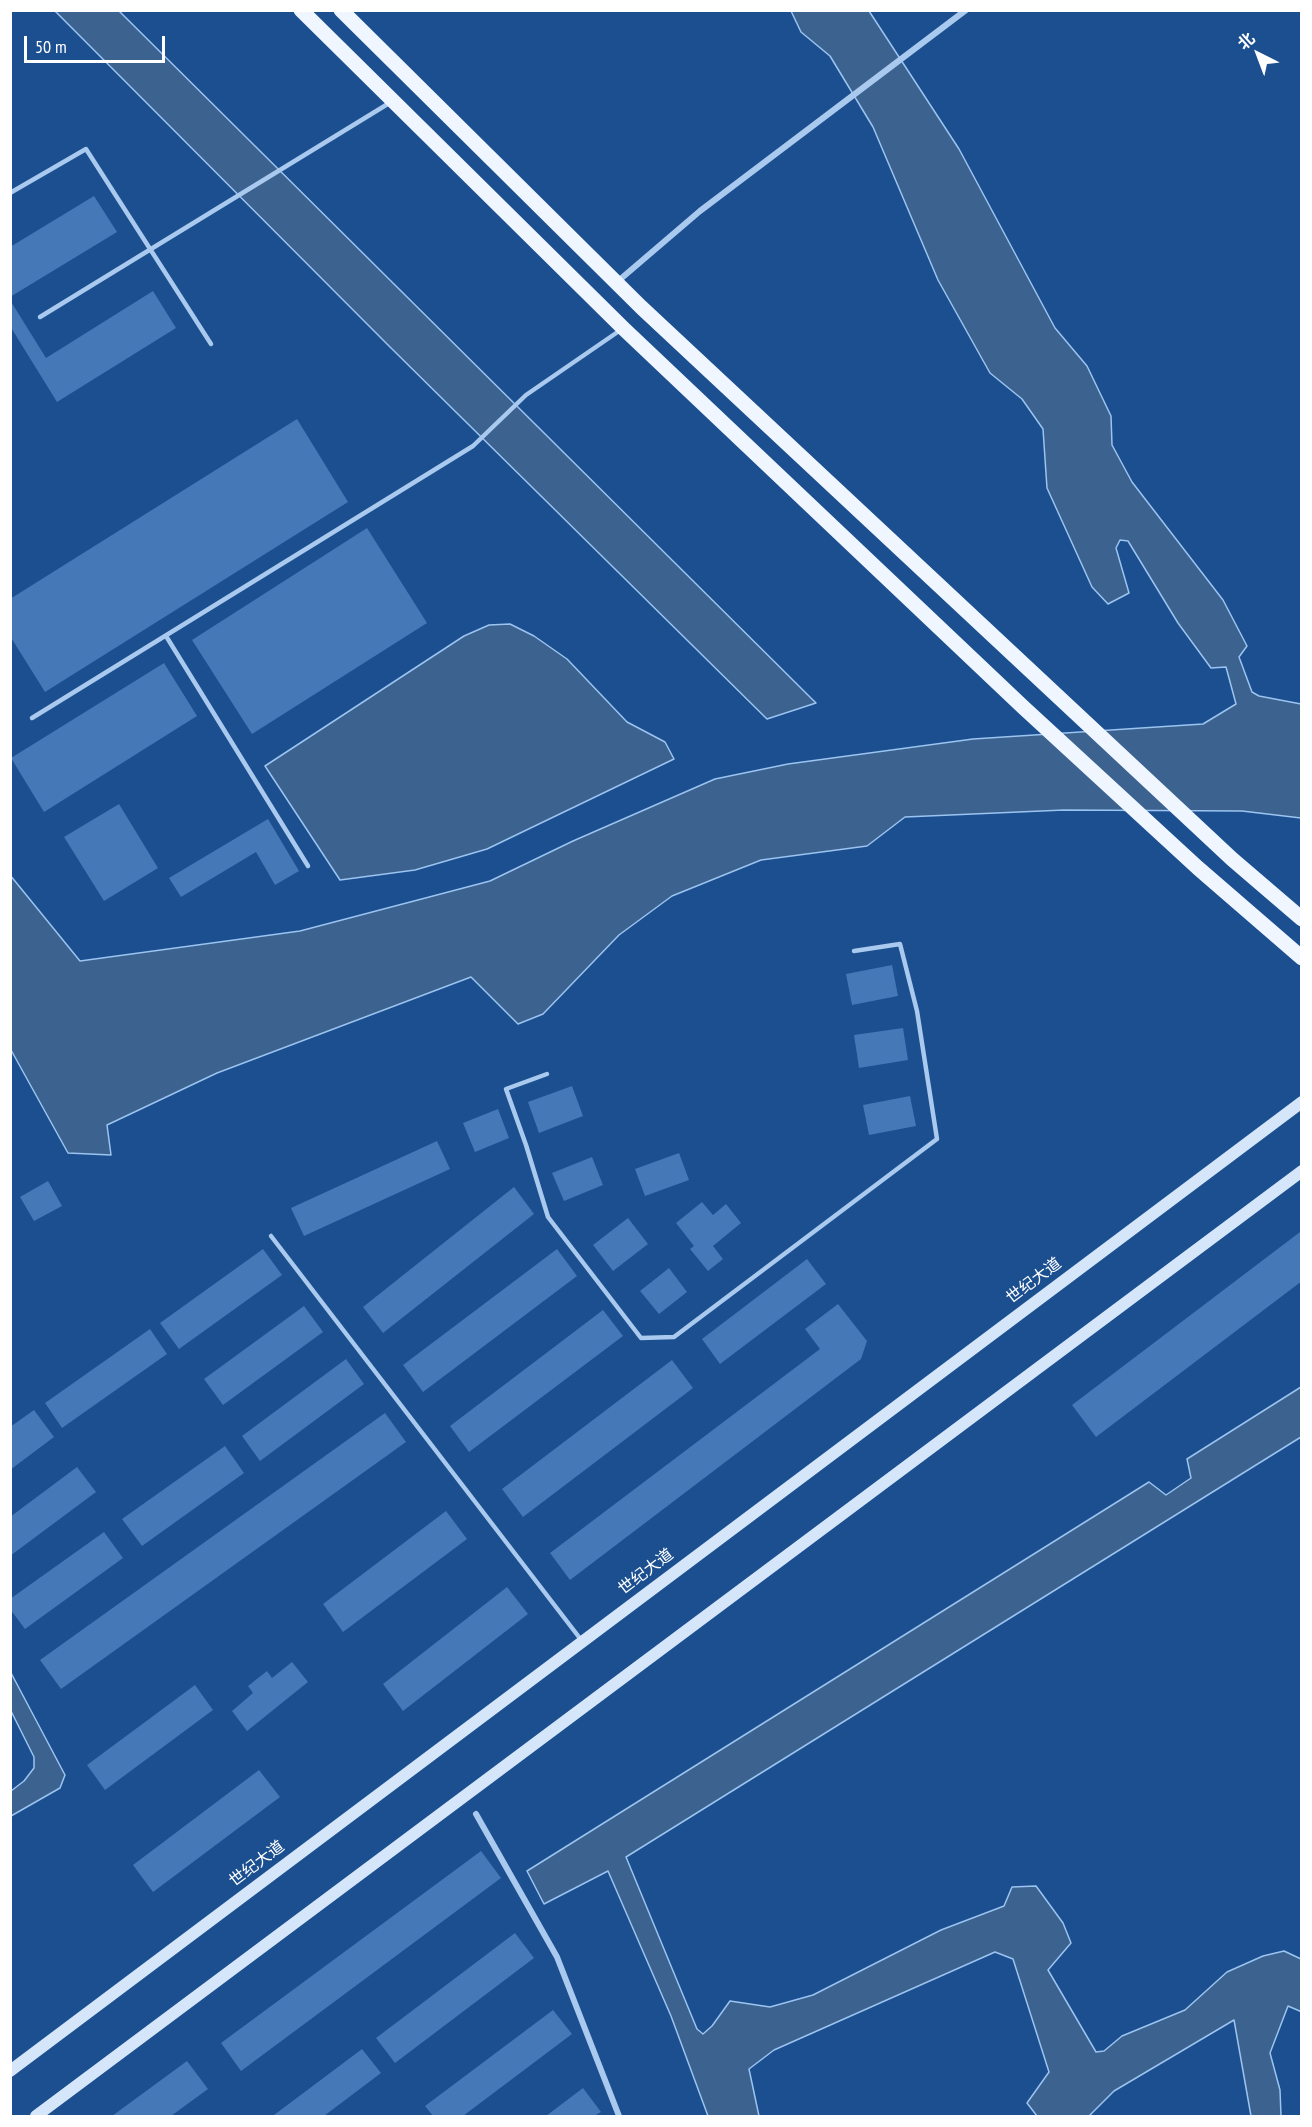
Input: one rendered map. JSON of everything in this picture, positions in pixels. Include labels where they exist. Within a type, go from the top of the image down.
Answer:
[{"type":"main road","points":[[301,10],[623,328],[1023,707],[1198,868],[1302,958]]},
{"type":"main road","points":[[341,10],[616,282],[1064,703],[1232,859],[1302,919]]},
{"type":"main road","name":"世纪大道","points":[[11,2069],[1302,1102]]},
{"type":"main road","points":[[36,2116],[1302,1171]]},
{"type":"street","points":[[616,282],[700,211],[966,10]]},
{"type":"street","points":[[476,1814],[557,1957],[619,2116]]},
{"type":"lane","points":[[40,317],[393,101]]},
{"type":"lane","points":[[10,193],[86,149],[211,344]]},
{"type":"lane","points":[[32,718],[473,446],[526,395],[623,328]]},
{"type":"lane","points":[[166,636],[308,866]]},
{"type":"lane","points":[[547,1074],[506,1089],[548,1217],[641,1338],[674,1337],[937,1139],[917,1011],[900,944],[855,951]]},
{"type":"lane","points":[[271,1236],[582,1641]]},
{"type":"water","points":[[55,11],[119,11],[816,703],[767,719],[389,346]]},
{"type":"water","points":[[791,11],[869,11],[959,149],[1055,328],[1087,366],[1111,416],[1112,445],[1132,482],[1223,600],[1247,646],[1239,657],[1252,692],[1259,696],[1301,704],[1301,818],[1242,811],[1064,810],[905,817],[867,846],[761,860],[672,896],[619,935],[543,1014],[518,1024],[471,977],[217,1073],[107,1125],[111,1155],[68,1153],[11,1050],[10,875],[80,961],[300,931],[490,881],[573,841],[715,779],[788,764],[973,739],[1203,724],[1236,704],[1226,667],[1211,668],[1178,623],[1128,541],[1120,540],[1116,548],[1129,593],[1108,604],[1092,587],[1047,488],[1043,429],[1022,399],[990,373],[938,280],[873,127],[830,56],[801,32]]},
{"type":"water","points":[[510,624],[534,636],[567,659],[627,722],[665,742],[674,759],[487,849],[415,870],[340,880],[265,766],[464,636],[489,625]]},
{"type":"water","points":[[1301,1387],[1301,1437],[626,1857],[697,2029],[703,2034],[712,2026],[730,2001],[770,2007],[813,1995],[941,1930],[1004,1906],[1012,1887],[1036,1886],[1063,1923],[1071,1943],[1048,1970],[1096,2052],[1104,2051],[1122,2036],[1185,2010],[1227,1972],[1263,1956],[1284,1951],[1301,1959],[1302,2012],[1288,2006],[1270,2053],[1280,2090],[1281,2116],[1251,2116],[1234,2020],[1114,2091],[1089,2116],[1037,2116],[1027,2103],[1049,2072],[1013,1959],[995,1952],[774,2050],[749,2069],[759,2116],[708,2116],[671,2016],[608,1871],[544,1904],[527,1871],[1149,1482],[1166,1495],[1191,1478],[1187,1459]]},
{"type":"water","points":[[10,1671],[65,1775],[60,1788],[11,1816],[11,1791],[24,1781],[34,1768],[34,1757],[11,1711]]},
{"type":"building","points":[[94,196],[117,232],[10,297],[10,247]]},
{"type":"building","points":[[153,291],[176,328],[57,402],[10,326],[10,300],[46,358]]},
{"type":"building","points":[[297,419],[348,502],[45,692],[10,636],[10,599]]},
{"type":"building","points":[[367,528],[427,623],[252,734],[192,640]]},
{"type":"building","points":[[164,663],[197,716],[44,812],[11,758]]},
{"type":"building","points":[[119,804],[158,868],[104,901],[64,837]]},
{"type":"building","points":[[268,819],[299,871],[275,885],[256,852],[181,897],[169,878]]},
{"type":"building","points":[[892,965],[898,996],[852,1005],[846,974]]},
{"type":"building","points":[[903,1028],[908,1060],[859,1068],[854,1035]]},
{"type":"building","points":[[572,1086],[583,1116],[539,1133],[528,1102]]},
{"type":"building","points":[[910,1096],[916,1126],[869,1135],[863,1105]]},
{"type":"building","points":[[498,1109],[509,1138],[475,1152],[463,1123]]},
{"type":"building","points":[[437,1141],[450,1169],[304,1236],[291,1208]]},
{"type":"building","points":[[679,1153],[689,1180],[645,1196],[635,1169]]},
{"type":"building","points":[[592,1157],[603,1185],[564,1201],[552,1173]]},
{"type":"building","points":[[48,1181],[62,1206],[34,1221],[20,1197]]},
{"type":"building","points":[[514,1187],[534,1214],[383,1333],[363,1307]]},
{"type":"building","points":[[702,1202],[713,1215],[726,1204],[741,1223],[713,1246],[723,1259],[708,1271],[690,1249],[694,1246],[676,1223]]},
{"type":"building","points":[[628,1218],[648,1244],[613,1271],[593,1245]]},
{"type":"building","points":[[1300,1232],[1302,1281],[1096,1437],[1072,1405]]},
{"type":"building","points":[[263,1249],[282,1275],[179,1349],[160,1323]]},
{"type":"building","points":[[557,1249],[577,1276],[423,1392],[403,1365]]},
{"type":"building","points":[[807,1259],[826,1284],[720,1364],[702,1339]]},
{"type":"building","points":[[669,1268],[687,1292],[659,1314],[640,1291]]},
{"type":"building","points":[[838,1304],[867,1341],[861,1359],[570,1580],[550,1553],[820,1349],[805,1329]]},
{"type":"building","points":[[304,1306],[323,1332],[223,1405],[204,1379]]},
{"type":"building","points":[[603,1310],[623,1336],[469,1452],[450,1426]]},
{"type":"building","points":[[150,1329],[167,1354],[62,1428],[45,1403]]},
{"type":"building","points":[[346,1359],[364,1384],[260,1461],[242,1436]]},
{"type":"building","points":[[672,1360],[693,1388],[523,1517],[502,1489]]},
{"type":"building","points":[[34,1410],[54,1437],[10,1470],[10,1427]]},
{"type":"building","points":[[385,1413],[406,1442],[61,1689],[40,1660]]},
{"type":"building","points":[[225,1446],[244,1473],[142,1546],[122,1519]]},
{"type":"building","points":[[77,1467],[96,1492],[10,1556],[10,1517]]},
{"type":"building","points":[[446,1511],[467,1539],[343,1632],[323,1604]]},
{"type":"building","points":[[104,1532],[123,1558],[25,1629],[10,1609],[10,1599]]},
{"type":"building","points":[[507,1587],[528,1614],[403,1711],[383,1684]]},
{"type":"building","points":[[292,1662],[308,1682],[247,1731],[232,1711],[253,1693],[248,1686],[267,1671],[272,1678]]},
{"type":"building","points":[[195,1685],[213,1710],[105,1790],[87,1765]]},
{"type":"building","points":[[259,1770],[280,1797],[153,1892],[133,1865]]},
{"type":"building","points":[[481,1851],[501,1878],[241,2071],[221,2043]]},
{"type":"building","points":[[515,1933],[534,1958],[395,2063],[376,2038]]},
{"type":"building","points":[[553,2010],[572,2034],[463,2116],[433,2116],[425,2106]]},
{"type":"building","points":[[362,2049],[381,2073],[324,2116],[274,2115]]},
{"type":"building","points":[[187,2061],[208,2089],[171,2116],[112,2116]]},
{"type":"building","points":[[583,2088],[601,2112],[594,2116],[546,2116]]}]
